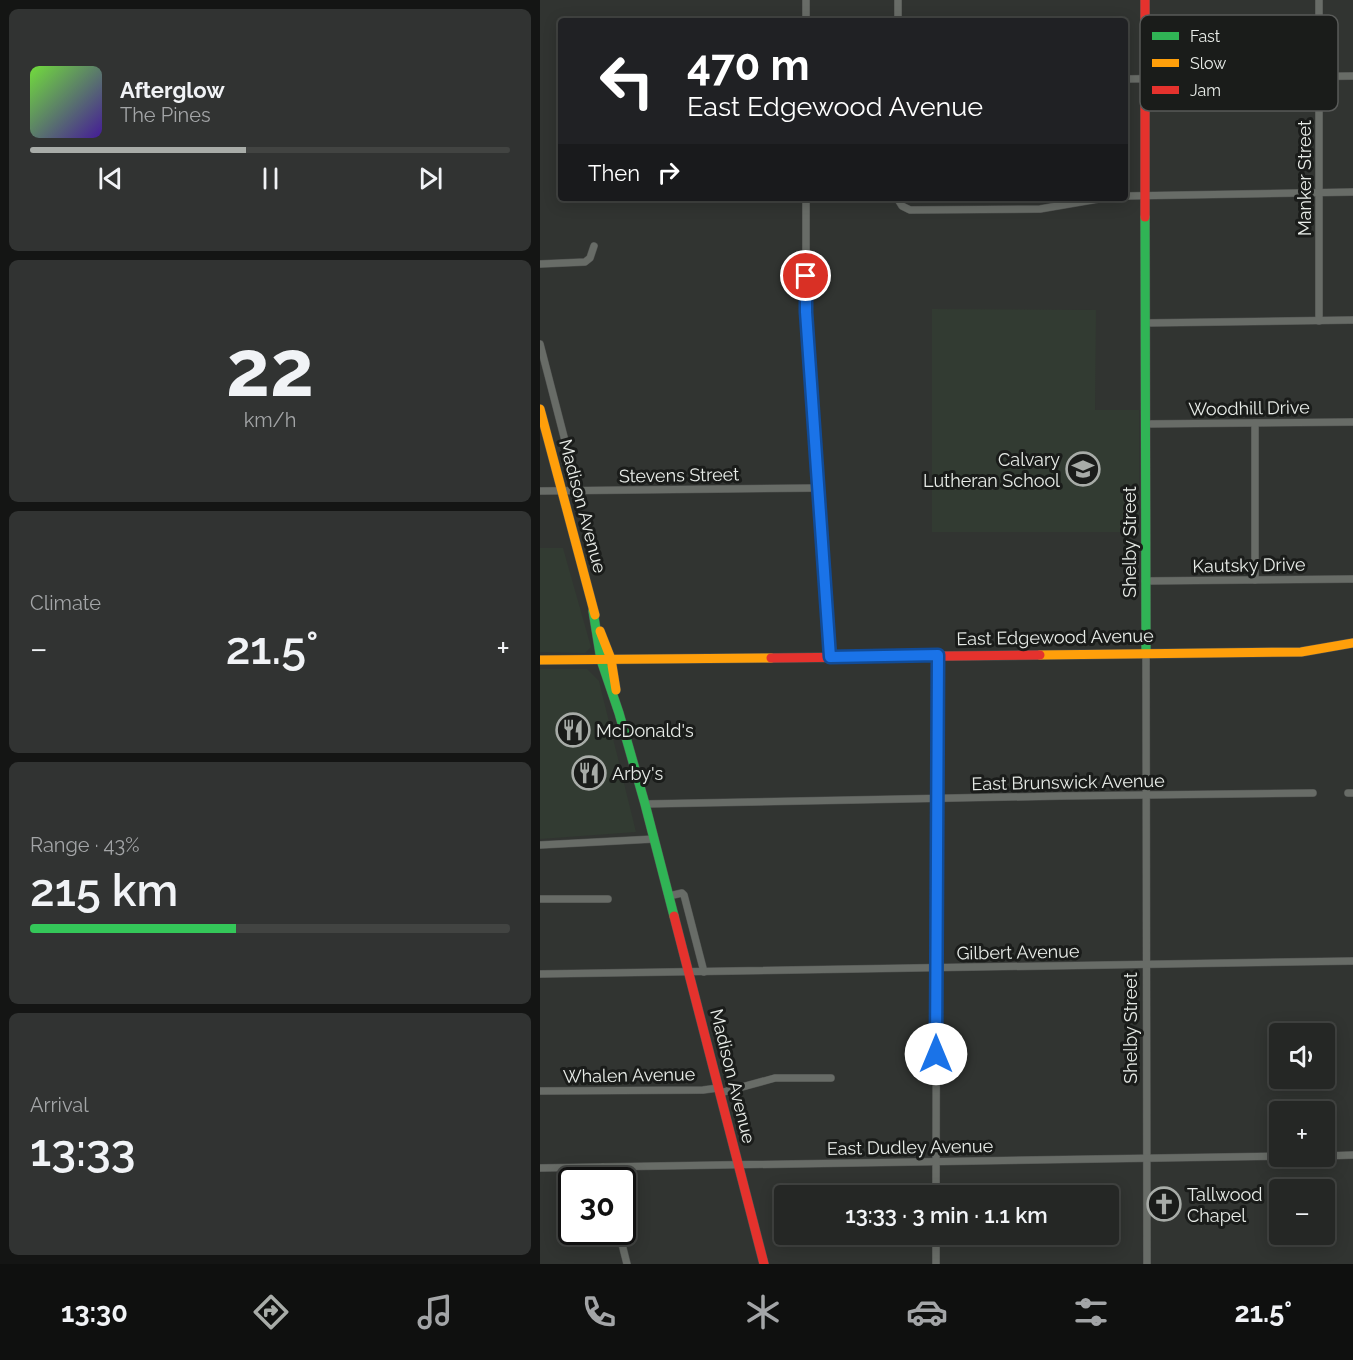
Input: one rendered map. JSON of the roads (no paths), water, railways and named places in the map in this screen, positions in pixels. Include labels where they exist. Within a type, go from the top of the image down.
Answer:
[{"type":"main road","name":"Shelby Street","points":[[1145,111],[1146,652]]},
{"type":"main road","name":"Madison Avenue","points":[[540,409],[764,1264]]},
{"type":"main road","name":"East Edgewood Avenue","points":[[540,660],[1308,651],[1353,644]]},
{"type":"street","points":[[806,0],[806,18]]},
{"type":"street","points":[[898,0],[898,18]]},
{"type":"street","name":"Manker Street","points":[[1319,111],[1319,321]]},
{"type":"street","points":[[1128,196],[1353,192]]},
{"type":"street","points":[[806,201],[806,312],[830,657]]},
{"type":"street","points":[[899,201],[903,207],[910,210],[1026,210],[1088,201]]},
{"type":"street","points":[[540,264],[585,262],[590,258],[594,246]]},
{"type":"street","points":[[1145,323],[1353,320]]},
{"type":"street","name":"Madison Avenue","points":[[540,344],[578,491]]},
{"type":"street","name":"Woodhill Drive","points":[[1145,424],[1353,422]]},
{"type":"street","points":[[1255,423],[1255,580]]},
{"type":"street","name":"Stevens Street","points":[[540,491],[818,488]]},
{"type":"street","name":"Kautsky Drive","points":[[1145,581],[1353,579]]},
{"type":"street","name":"Shelby Street","points":[[1146,652],[1147,1264]]},
{"type":"street","points":[[936,1185],[938,655]]},
{"type":"street","name":"East Brunswick Avenue","points":[[645,804],[1313,793]]},
{"type":"street","points":[[540,845],[654,839]]},
{"type":"street","points":[[669,896],[682,893],[684,895],[704,972]]},
{"type":"street","points":[[540,899],[608,899]]},
{"type":"street","name":"Gilbert Avenue","points":[[540,974],[1353,961]]},
{"type":"street","name":"Whalen Avenue","points":[[540,1091],[719,1090],[775,1078],[831,1078]]},
{"type":"street","points":[[1335,1156],[1353,1155]]},
{"type":"street","name":"East Dudley Avenue","points":[[603,1167],[1269,1156]]},
{"type":"street","name":"East Dudley Avenue","points":[[540,1168],[558,1168]]},
{"type":"street","points":[[622,1245],[627,1264]]},
{"type":"street","points":[[936,1245],[936,1264]]},
{"type":"place","name":"Calvary Lutheran School","points":[[1083,469]]},
{"type":"place","name":"McDonald's","points":[[573,730]]},
{"type":"place","name":"Arby's","points":[[589,773]]},
{"type":"place","name":"Tallwood Chapel","points":[[1164,1204]]}]
